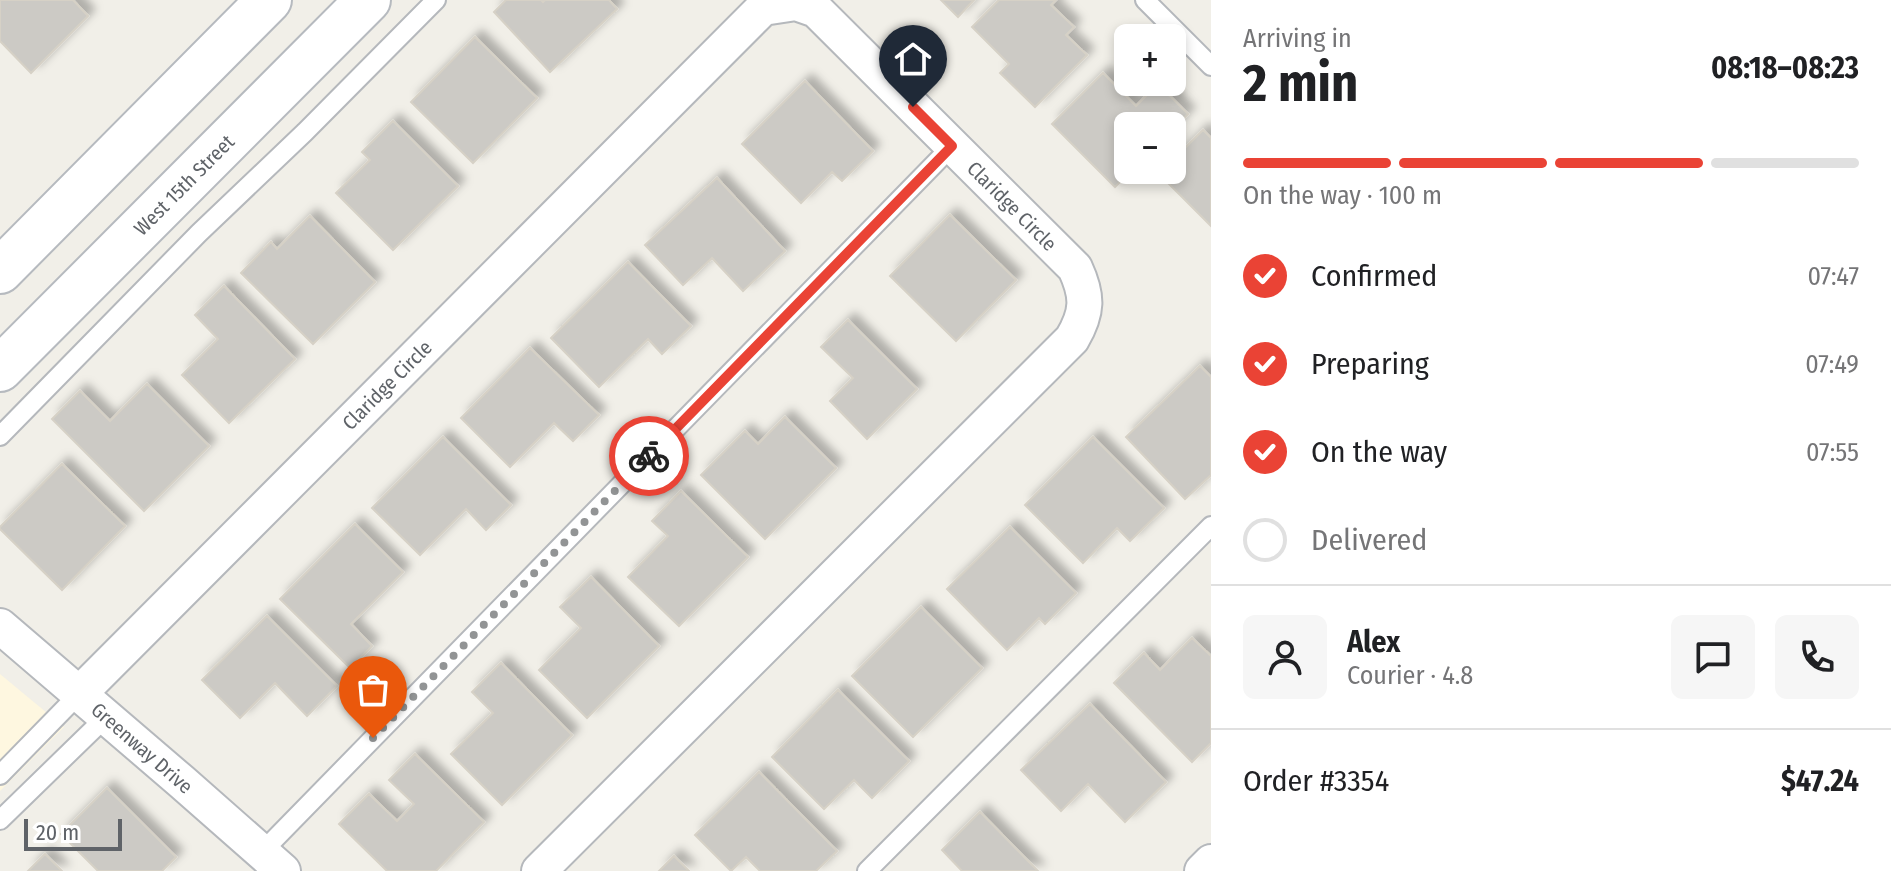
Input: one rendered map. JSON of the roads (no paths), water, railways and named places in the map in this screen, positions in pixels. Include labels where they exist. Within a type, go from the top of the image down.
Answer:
[{"type":"main road","points":[[0,271],[269,0]]},
{"type":"main road","name":"West 15th Street","points":[[0,369],[368,0]]},
{"type":"street","name":"Claridge Circle","points":[[79,694],[763,8],[796,3],[816,10],[1075,268],[1086,302],[1082,323],[1072,339],[539,871]]},
{"type":"street","name":"Greenway Drive","points":[[0,626],[276,866]]},
{"type":"street","points":[[1202,871],[1211,862]]},
{"type":"lane","points":[[0,436],[199,233],[436,0]]},
{"type":"lane","points":[[1145,0],[1211,66]]},
{"type":"lane","points":[[276,866],[952,146]]},
{"type":"lane","points":[[867,871],[1211,526]]},
{"type":"lane","points":[[0,775],[79,694]]},
{"type":"lane","points":[[0,820],[106,717]]}]
